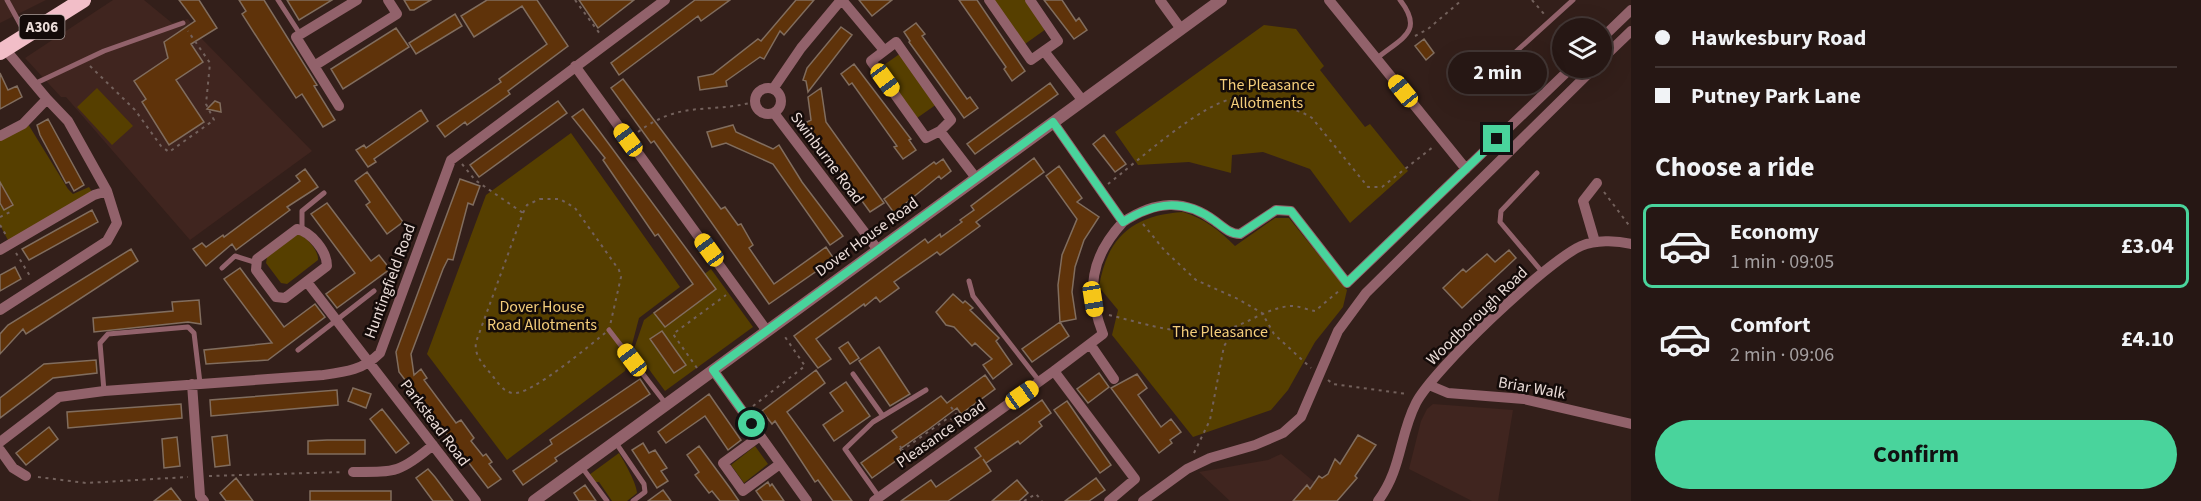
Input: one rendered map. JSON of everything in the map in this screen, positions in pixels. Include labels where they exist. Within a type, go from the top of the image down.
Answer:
[{"type":"highway","name":"A306","points":[[3,51],[83,0]]},
{"type":"street","points":[[339,106],[296,38],[357,0]]},
{"type":"street","points":[[314,66],[397,14],[388,0]]},
{"type":"street","name":"Huntingfield Road","points":[[0,442],[59,397],[104,391],[323,375],[358,370],[370,363],[380,353],[451,160],[665,0]]},
{"type":"street","points":[[754,102],[760,90],[773,89],[801,48],[842,0],[883,49]]},
{"type":"street","points":[[989,0],[1031,60],[1058,41],[1030,0]]},
{"type":"street","points":[[1160,0],[1181,29]]},
{"type":"street","name":"Dover House Road","points":[[534,501],[1221,0]]},
{"type":"street","points":[[1329,0],[1466,169]]},
{"type":"street","points":[[1612,28],[1631,10]]},
{"type":"street","points":[[1612,49],[1631,31]]},
{"type":"street","points":[[896,42],[951,120],[940,131],[926,138],[871,61],[883,49],[896,42]]},
{"type":"street","points":[[0,310],[107,241],[117,223],[107,191],[68,121],[3,51]]},
{"type":"street","points":[[1044,51],[1083,101]]},
{"type":"street","points":[[575,66],[736,288],[772,327]]},
{"type":"street","points":[[1109,501],[1135,479],[1054,371],[1103,334],[1093,299],[1095,266],[1111,235],[1123,222],[1154,206],[1171,204],[1189,206],[1202,211],[1234,234],[1240,234],[1276,210],[1291,211],[1347,283],[1561,78]]},
{"type":"street","points":[[1143,501],[1187,469],[1210,458],[1255,445],[1283,432],[1301,417],[1338,331],[1366,292],[1584,78]]},
{"type":"street","name":"Swinburne Road","points":[[754,102],[761,113],[774,113],[780,108],[781,99],[773,89]]},
{"type":"street","points":[[0,136],[23,124],[47,99]]},
{"type":"street","name":"Swinburne Road","points":[[774,113],[878,250]]},
{"type":"street","points":[[1053,122],[1123,222]]},
{"type":"street","points":[[940,131],[976,178]]},
{"type":"street","points":[[1595,242],[1583,201],[1597,183]]},
{"type":"street","points":[[0,250],[94,195],[107,191]]},
{"type":"street","points":[[297,229],[302,230],[307,231],[327,258],[327,266],[285,298],[276,297],[256,270],[257,259],[297,229]]},
{"type":"street","name":"Woodborough Road","points":[[1378,501],[1391,484],[1413,409],[1447,362],[1562,257],[1595,242],[1631,244]]},
{"type":"street","name":"Parkstead Road","points":[[307,282],[476,501]]},
{"type":"street","points":[[1090,344],[1114,379]]},
{"type":"street","name":"Pleasance Road","points":[[876,499],[1054,371]]},
{"type":"street","points":[[708,373],[743,413],[807,501]]},
{"type":"street","points":[[196,384],[200,496],[204,501]]},
{"type":"street","name":"Briar Walk","points":[[1429,385],[1448,393],[1524,399],[1631,424]]},
{"type":"street","points":[[760,436],[723,463],[743,491],[780,464]]},
{"type":"street","points":[[353,472],[393,471],[407,467],[432,445]]},
{"type":"street","points":[[0,450],[13,468],[26,476]]},
{"type":"lane","points":[[7,0],[26,36]]},
{"type":"lane","points":[[278,0],[301,35]]},
{"type":"lane","points":[[1376,59],[1406,34],[1412,23],[1412,16],[1400,0]]},
{"type":"lane","points":[[1466,68],[1479,85],[1573,0]]},
{"type":"lane","points":[[34,84],[84,60],[183,23]]},
{"type":"lane","points":[[1537,173],[1501,211],[1500,222],[1543,273]]},
{"type":"lane","points":[[302,230],[302,211],[324,193]]},
{"type":"lane","points":[[222,268],[236,256],[257,263]]},
{"type":"lane","points":[[969,281],[973,296],[1040,382]]},
{"type":"lane","points":[[298,350],[374,291]]},
{"type":"lane","points":[[104,391],[100,343],[108,334],[188,327],[194,333],[196,384]]},
{"type":"lane","points":[[609,330],[666,404]]},
{"type":"lane","points":[[853,374],[883,416]]},
{"type":"lane","points":[[876,499],[845,449],[883,416],[926,390]]},
{"type":"lane","points":[[615,441],[644,484],[645,492],[633,501]]},
{"type":"lane","points":[[581,466],[607,501]]},
{"type":"path","points":[[575,0],[607,42]]},
{"type":"path","points":[[1406,34],[1417,36],[1462,0]]},
{"type":"path","points":[[1532,0],[1550,21]]},
{"type":"path","points":[[84,60],[135,110],[161,146],[169,152],[214,120],[206,104],[210,63],[183,23]]},
{"type":"path","points":[[1101,189],[1190,120],[1215,105],[1236,98],[1263,101],[1303,112],[1312,118],[1368,187],[1375,189],[1382,187],[1442,140]]},
{"type":"path","points":[[628,140],[667,114],[683,109],[754,102]]},
{"type":"path","points":[[456,156],[475,180],[522,213]]},
{"type":"path","points":[[1597,183],[1631,228]]},
{"type":"path","points":[[540,199],[560,199],[574,208],[619,270],[621,277],[609,330],[538,384],[517,393],[504,390],[479,359],[476,342],[522,213],[527,205],[540,199]]},
{"type":"path","points":[[0,217],[12,210]]},
{"type":"path","points":[[1136,214],[1165,251],[1196,280],[1238,298],[1262,314],[1274,334],[1333,384],[1410,396]]},
{"type":"path","points":[[0,225],[36,287]]},
{"type":"path","points":[[1095,312],[1181,333],[1220,331],[1237,327],[1262,314],[1293,306],[1315,311],[1347,283]]},
{"type":"path","points":[[708,373],[673,334],[736,288]]},
{"type":"path","points":[[743,413],[806,366],[772,327]]},
{"type":"path","points":[[1187,469],[1210,420],[1224,346],[1237,327]]},
{"type":"path","points":[[951,407],[969,433]]},
{"type":"path","points":[[902,450],[948,418],[961,421]]},
{"type":"path","points":[[900,446],[916,470]]},
{"type":"path","points":[[1024,501],[1036,494],[1042,501]]},
{"type":"shaded area","points":[[0,0],[46,0],[0,23]]},
{"type":"shaded area","points":[[113,0],[144,0],[172,23],[188,19],[202,39],[312,151],[190,240],[66,97],[61,97],[25,58]]},
{"type":"shaded area","points":[[1433,404],[1513,410],[1498,501],[1472,501],[1409,469],[1421,421],[1427,409]]},
{"type":"shaded area","points":[[1281,454],[1337,501],[1230,501],[1199,472],[1268,460]]},
{"type":"green space","points":[[994,0],[1025,0],[1046,29],[1025,44]]},
{"type":"green space","name":"The Pleasance Allotments","points":[[1264,25],[1296,29],[1324,66],[1320,70],[1365,127],[1370,124],[1408,171],[1350,223],[1310,169],[1263,152],[1232,155],[1231,173],[1189,162],[1138,165],[1115,132]]},
{"type":"green space","points":[[901,53],[937,104],[917,118],[881,67]]},
{"type":"green space","points":[[97,88],[133,126],[112,145],[77,107]]},
{"type":"green space","points":[[28,124],[68,189],[73,194],[89,187],[94,195],[10,244],[0,225],[0,205],[4,210],[13,205],[4,188],[0,189],[0,137]]},
{"type":"green space","name":"Dover House Road Allotments","points":[[571,133],[680,287],[639,318],[625,371],[507,460],[427,354],[486,195]]},
{"type":"green space","name":"The Pleasance","points":[[1183,212],[1211,226],[1235,246],[1275,218],[1289,218],[1347,290],[1343,307],[1315,342],[1288,390],[1271,410],[1193,437],[1112,335],[1118,310],[1099,287],[1108,255],[1125,232],[1150,218]]},
{"type":"green space","points":[[298,234],[312,245],[318,260],[287,284],[281,283],[266,263],[267,257]]},
{"type":"green space","points":[[711,269],[753,327],[665,391],[634,349],[644,320]]},
{"type":"green space","points":[[755,446],[768,464],[744,483],[731,465]]},
{"type":"green space","points":[[619,453],[630,473],[637,493],[627,501],[612,501],[599,482],[594,482],[589,475]]},
{"type":"building","points":[[179,0],[199,0],[217,28],[191,44],[203,62],[176,80],[204,122],[169,145],[142,102],[146,99],[134,81],[168,58],[164,42],[195,21]]},
{"type":"building","points":[[239,0],[264,0],[317,85],[314,86],[335,120],[323,127],[302,94],[296,98],[242,14],[246,11]]},
{"type":"building","points":[[287,0],[332,0],[299,20]]},
{"type":"building","points":[[404,0],[431,0],[410,10]]},
{"type":"building","points":[[487,0],[537,0],[568,46],[508,91],[510,94],[467,125],[465,122],[445,137],[437,126],[501,82],[499,79],[547,44],[522,6],[474,37],[461,16]]},
{"type":"building","points":[[579,0],[634,0],[598,28]]},
{"type":"building","points":[[695,0],[730,0],[701,21],[698,16],[619,75],[611,63]]},
{"type":"building","points":[[796,0],[814,0],[784,35],[780,31],[764,59],[760,57],[726,81],[727,86],[700,90],[698,77],[713,74],[758,39],[761,41]]},
{"type":"building","points":[[859,0],[892,0],[872,16]]},
{"type":"building","points":[[959,0],[977,0],[1025,71],[1012,81],[1004,69],[1006,67]]},
{"type":"building","points":[[1044,0],[1062,0],[1076,21],[1079,18],[1087,30],[1074,39]]},
{"type":"building","points":[[455,14],[462,26],[416,54],[409,43]]},
{"type":"building","points":[[916,23],[925,34],[922,36],[967,99],[970,97],[978,108],[964,118],[909,42],[904,32]]},
{"type":"building","points":[[841,27],[852,35],[808,92],[806,81],[803,80],[807,68]]},
{"type":"building","points":[[396,28],[409,47],[343,89],[331,69]]},
{"type":"building","points":[[1424,39],[1434,53],[1426,60],[1415,46]]},
{"type":"building","points":[[854,64],[911,139],[909,140],[916,150],[903,159],[894,147],[897,146],[852,83],[849,85],[841,74]]},
{"type":"building","points":[[0,73],[8,90],[17,86],[22,97],[0,109]]},
{"type":"building","points":[[623,79],[721,209],[725,207],[738,225],[741,224],[753,245],[749,248],[774,284],[826,247],[834,259],[769,304],[654,141],[651,143],[611,88]]},
{"type":"building","points":[[1050,83],[1058,94],[975,154],[967,144]]},
{"type":"building","points":[[821,88],[826,122],[884,203],[870,212],[805,123],[811,120],[808,97]]},
{"type":"building","points":[[215,101],[220,103],[221,112],[207,109]]},
{"type":"building","points":[[558,101],[567,113],[479,177],[470,165]]},
{"type":"building","points":[[583,109],[716,289],[665,327],[654,313],[693,284],[658,234],[655,236],[603,160],[605,158],[572,117]]},
{"type":"building","points":[[421,110],[428,121],[374,159],[376,162],[368,167],[356,150],[364,145],[366,148]]},
{"type":"building","points":[[48,119],[84,185],[74,191],[69,182],[66,183],[40,135],[37,125]]},
{"type":"building","points":[[733,125],[736,132],[773,149],[779,145],[802,182],[843,236],[830,245],[773,164],[726,143],[712,147],[707,132]]},
{"type":"building","points":[[1104,135],[1126,164],[1115,172],[1093,144]]},
{"type":"building","points":[[1034,158],[1044,172],[976,222],[980,226],[940,255],[937,252],[894,282],[899,288],[880,302],[876,297],[816,339],[831,359],[818,368],[794,336],[925,239],[928,243],[962,222],[960,220],[974,210],[971,206]]},
{"type":"building","points":[[943,159],[951,171],[941,179],[939,176],[894,213],[884,199],[934,162],[936,164]]},
{"type":"building","points":[[1059,166],[1082,198],[1077,202],[1099,217],[1084,240],[1075,267],[1072,292],[1076,319],[1060,322],[1058,285],[1062,255],[1077,219],[1046,176]]},
{"type":"building","points":[[305,169],[318,187],[287,207],[290,210],[236,250],[232,244],[206,266],[193,249],[202,243],[206,247],[223,235],[224,237],[300,181],[296,176]]},
{"type":"building","points":[[367,172],[403,222],[387,234],[366,205],[370,202],[355,181]]},
{"type":"building","points":[[460,179],[480,186],[473,205],[468,203],[453,260],[448,259],[443,269],[411,354],[414,375],[421,369],[427,378],[424,380],[456,423],[461,420],[474,438],[471,441],[483,456],[486,454],[492,462],[489,464],[501,479],[488,488],[399,372],[396,352]]},
{"type":"building","points":[[0,182],[13,205],[4,210],[0,203]]},
{"type":"building","points":[[327,203],[371,261],[379,255],[390,269],[337,308],[326,294],[355,273],[311,214]]},
{"type":"building","points":[[92,210],[98,222],[29,260],[22,249]]},
{"type":"building","points":[[131,249],[138,261],[26,334],[23,329],[0,354],[0,334],[8,325]]},
{"type":"building","points":[[1509,250],[1516,258],[1462,308],[1443,288],[1463,269],[1466,272],[1487,254],[1495,262]]},
{"type":"building","points":[[15,267],[21,279],[0,291],[0,275]]},
{"type":"building","points":[[240,268],[284,327],[315,304],[325,317],[268,360],[206,364],[204,350],[272,343],[224,279]]},
{"type":"building","points":[[953,294],[973,308],[970,310],[999,338],[996,341],[1012,364],[993,379],[983,365],[992,359],[975,343],[972,346],[954,327],[946,325],[936,312]]},
{"type":"building","points":[[199,300],[201,324],[188,322],[94,332],[93,318],[173,311],[172,302]]},
{"type":"building","points":[[1060,322],[1069,336],[1032,362],[1022,349]]},
{"type":"building","points":[[662,331],[686,365],[674,373],[650,339]]},
{"type":"building","points":[[848,342],[859,358],[850,364],[839,348]]},
{"type":"building","points":[[879,347],[910,394],[890,406],[859,361]]},
{"type":"building","points":[[96,360],[97,373],[53,378],[0,418],[0,398],[44,364]]},
{"type":"building","points":[[816,370],[825,383],[787,412],[852,501],[833,501],[818,480],[815,482],[775,421],[772,424],[762,411]]},
{"type":"building","points":[[1099,373],[1109,387],[1088,403],[1077,389]]},
{"type":"building","points":[[1137,374],[1147,388],[1138,395],[1161,427],[1171,419],[1181,432],[1170,440],[1172,443],[1159,453],[1111,388]]},
{"type":"building","points":[[985,375],[995,389],[961,414],[957,408],[900,449],[904,455],[872,478],[861,463],[897,437],[892,431],[941,396],[947,403]]},
{"type":"building","points":[[640,379],[650,394],[555,458],[557,461],[523,485],[513,471],[552,444],[550,440]]},
{"type":"building","points":[[846,382],[870,416],[834,441],[823,425],[843,411],[830,393]]},
{"type":"building","points":[[353,388],[371,394],[366,408],[348,401]]},
{"type":"building","points":[[337,390],[338,405],[211,416],[210,400]]},
{"type":"building","points":[[709,394],[741,440],[728,450],[705,416],[666,443],[658,432]]},
{"type":"building","points":[[1042,400],[1051,413],[1039,422],[1042,426],[1020,444],[1018,441],[986,463],[983,459],[991,471],[948,501],[901,501],[931,480],[936,487],[981,456],[975,448]]},
{"type":"building","points":[[1067,401],[1111,465],[1100,473],[1054,410]]},
{"type":"building","points":[[181,404],[182,418],[68,428],[67,412]]},
{"type":"building","points":[[382,409],[409,443],[396,453],[370,419]]},
{"type":"building","points":[[49,427],[58,439],[26,465],[16,453]]},
{"type":"building","points":[[227,435],[230,465],[215,467],[212,437]]},
{"type":"building","points":[[1358,435],[1376,445],[1355,476],[1357,478],[1337,501],[1293,501],[1307,485],[1310,489],[1319,476],[1322,478],[1328,474],[1335,459],[1340,464]]},
{"type":"building","points":[[177,437],[180,466],[164,468],[162,439]]},
{"type":"building","points":[[365,440],[365,454],[308,454],[308,441]]},
{"type":"building","points":[[643,443],[649,453],[655,450],[667,468],[661,471],[668,481],[657,488],[632,450]]},
{"type":"building","points":[[699,446],[739,501],[720,501],[712,491],[709,493],[695,475],[699,472],[687,455]]},
{"type":"building","points":[[428,469],[453,501],[433,501],[416,478]]},
{"type":"building","points":[[236,478],[253,501],[226,501],[220,493]]},
{"type":"building","points":[[1096,478],[1105,490],[1089,501],[1065,501]]},
{"type":"building","points":[[1017,480],[1028,493],[1019,501],[992,501]]},
{"type":"building","points":[[768,482],[784,501],[763,501],[756,491]]},
{"type":"building","points":[[585,485],[596,501],[579,501],[574,493]]},
{"type":"building","points":[[171,488],[181,501],[154,501]]},
{"type":"building","points":[[663,490],[671,501],[648,501]]},
{"type":"building","points":[[310,491],[391,491],[391,501],[310,501]]},
{"type":"route","points":[[752,424],[713,370],[1053,122],[1123,222],[1154,206],[1171,204],[1189,206],[1202,211],[1234,234],[1240,234],[1276,210],[1291,211],[1347,283],[1497,139]]}]
